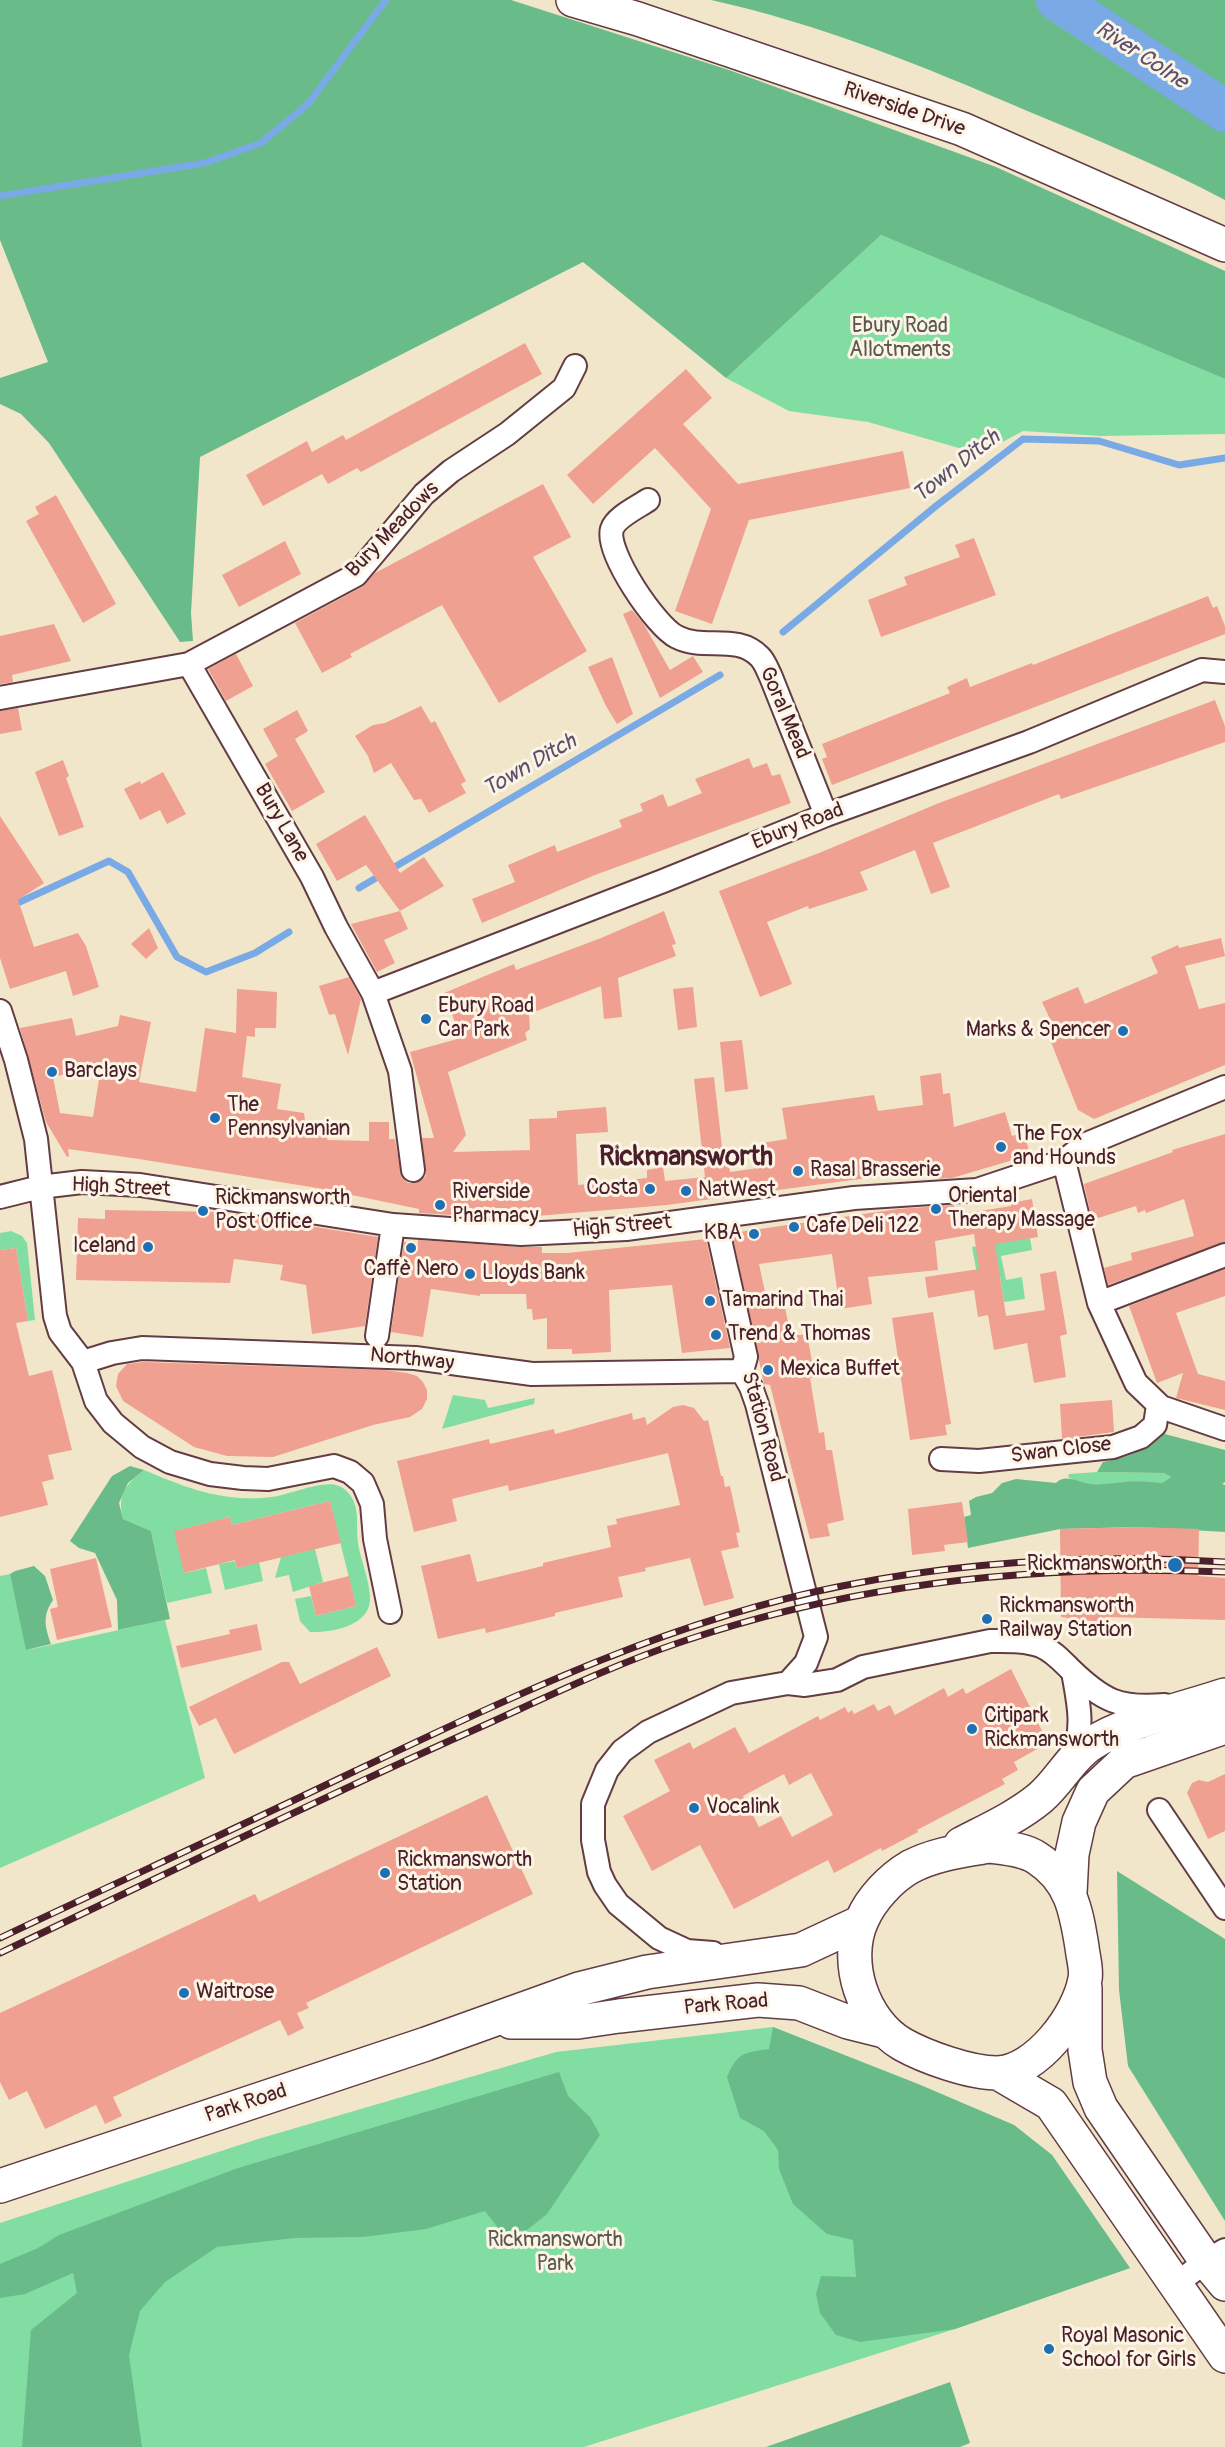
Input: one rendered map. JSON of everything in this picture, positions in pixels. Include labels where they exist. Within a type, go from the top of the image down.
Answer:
[{"type":"main road","name":"Riverside Drive","points":[[573,0],[638,19],[962,129],[1225,245]]},
{"type":"main road","points":[[1220,1708],[1113,1732],[1091,1744],[1073,1759],[1042,1796],[1011,1818],[944,1853],[909,1868],[879,1893],[861,1922],[857,1944],[857,1976],[868,2009],[884,2031],[918,2052],[955,2066],[998,2073],[1051,2104],[1225,2356]]},
{"type":"main road","points":[[1070,1893],[1072,1854],[1079,1822],[1093,1791],[1124,1762],[1220,1708]]},
{"type":"main road","points":[[944,1853],[989,1846],[1014,1850],[1036,1857],[1055,1872],[1070,1893],[1078,1919],[1085,1978],[1085,2050],[1090,2082],[1101,2108],[1219,2265]]},
{"type":"main road","name":"Park Road","points":[[0,2186],[491,2022],[579,1989],[647,1972],[801,1950],[861,1922]]},
{"type":"main road","points":[[998,2073],[1019,2067],[1040,2055],[1076,2006],[1085,1978]]},
{"type":"main road","name":"Park Road","points":[[491,2022],[578,2022],[758,2000],[778,2000],[799,2003],[848,2022],[884,2031]]},
{"type":"street","name":"Bury Meadows","points":[[189,664],[356,575],[424,494],[451,471],[507,434],[564,388],[575,366]]},
{"type":"street","name":"Goral Mead","points":[[648,500],[618,521],[612,529],[612,538],[619,560],[647,609],[670,634],[702,645],[739,643],[760,657],[771,677],[826,815]]},
{"type":"street","points":[[0,698],[189,664]]},
{"type":"street","name":"Bury Lane","points":[[189,664],[312,877],[336,927],[373,993],[400,1071],[413,1170]]},
{"type":"street","name":"Ebury Road","points":[[373,993],[663,881],[826,815],[1029,742],[1202,670],[1225,672]]},
{"type":"street","points":[[0,1011],[16,1060],[36,1139],[55,1316],[60,1332],[82,1362],[96,1401],[113,1423],[142,1447],[170,1462],[210,1474],[268,1479],[334,1466],[350,1472],[363,1483],[369,1493],[375,1539],[390,1612]]},
{"type":"street","name":"High Street","points":[[0,1197],[40,1187],[82,1182],[140,1185],[393,1225],[521,1234],[626,1229],[854,1198],[977,1190],[1064,1161],[1084,1145],[1225,1087]]},
{"type":"street","points":[[1064,1161],[1099,1304],[1136,1383],[1158,1405],[1182,1416],[1225,1429]]},
{"type":"street","name":"Station Road","points":[[715,1217],[746,1357],[742,1371],[757,1404],[816,1637],[806,1664],[788,1683]]},
{"type":"street","points":[[377,1336],[393,1225]]},
{"type":"street","points":[[1099,1304],[1225,1255]]},
{"type":"street","name":"Northway","points":[[82,1362],[112,1353],[142,1348],[415,1358],[532,1374],[742,1371]]},
{"type":"street","name":"Swan Close","points":[[941,1459],[979,1461],[1113,1447],[1142,1437],[1155,1425],[1158,1405]]},
{"type":"street","points":[[782,1952],[698,1953],[687,1951],[659,1938],[618,1904],[605,1884],[596,1857],[592,1823],[593,1804],[607,1770],[622,1751],[648,1732],[731,1693],[788,1683],[805,1685],[837,1680],[863,1667],[990,1641],[1039,1645],[1052,1652],[1105,1699],[1120,1705],[1220,1708]]},
{"type":"street","points":[[1073,1672],[1078,1700],[1080,1737],[1073,1759]]},
{"type":"street","points":[[1160,1810],[1225,1908]]},
{"type":"street","points":[[1175,2284],[1219,2265]]},
{"type":"green space","points":[[0,0],[511,0],[729,70],[996,167],[1225,271],[1225,379],[881,235],[726,378],[583,262],[200,457],[191,613],[193,641],[180,642],[49,443],[21,414],[0,404],[0,378],[48,362],[0,240]]},
{"type":"green space","points":[[711,0],[1225,0],[1225,200],[1126,153],[910,62],[792,21]]},
{"type":"green space","name":"Ebury Road Allotments","points":[[881,235],[1225,379],[1225,434],[1101,436],[1023,431],[980,454],[868,422],[789,411],[726,378]]},
{"type":"green space","points":[[11,1231],[22,1236],[27,1243],[35,1320],[28,1321],[16,1248],[0,1250],[0,1233]]},
{"type":"green space","points":[[1030,1238],[1032,1250],[1001,1256],[1006,1280],[1022,1277],[1025,1299],[1004,1302],[1000,1276],[978,1279],[972,1247]]},
{"type":"green space","points":[[453,1395],[485,1400],[488,1408],[535,1398],[534,1404],[442,1429]]},
{"type":"green space","points":[[1161,1433],[1225,1450],[1225,1482],[1222,1484],[1225,1485],[1225,1532],[1138,1527],[1060,1529],[968,1548],[964,1517],[971,1515],[969,1501],[992,1493],[1002,1483],[1016,1479],[1056,1483],[1068,1479],[1095,1484],[1162,1483],[1171,1477],[1164,1473],[1097,1472],[1103,1462],[1135,1453]]},
{"type":"green space","points":[[130,1466],[144,1470],[128,1483],[119,1503],[123,1519],[151,1531],[170,1619],[118,1630],[117,1600],[95,1553],[79,1548],[70,1541],[112,1476]]},
{"type":"green space","points":[[144,1470],[191,1488],[238,1498],[279,1496],[325,1484],[342,1487],[350,1495],[356,1507],[358,1543],[370,1592],[366,1613],[353,1624],[335,1630],[310,1632],[300,1621],[295,1599],[311,1596],[316,1616],[356,1606],[330,1501],[232,1525],[230,1517],[175,1531],[185,1573],[206,1568],[212,1593],[167,1603],[151,1531],[123,1519],[121,1511],[124,1491]]},
{"type":"green space","points":[[1164,1473],[1171,1477],[1162,1483],[1125,1482],[1103,1485],[1079,1483],[1068,1477],[1069,1474]]},
{"type":"green space","points":[[315,1549],[323,1582],[293,1592],[289,1575],[275,1578],[281,1557]]},
{"type":"green space","points":[[235,1561],[237,1568],[259,1562],[263,1581],[225,1590],[219,1564]]},
{"type":"green space","points":[[34,1566],[45,1576],[53,1600],[46,1616],[47,1632],[51,1644],[26,1650],[10,1574]]},
{"type":"green space","points":[[10,1574],[27,1650],[165,1620],[205,1778],[0,1868],[0,1576]]},
{"type":"green space","points":[[1117,1871],[1225,1939],[1225,2221],[1128,2066],[1119,1990]]},
{"type":"green space","name":"Rickmansworth Park","points":[[773,2027],[918,2084],[1014,2125],[1052,2155],[1130,2268],[955,2329],[584,2447],[0,2447],[0,2223],[258,2139],[556,2052]]},
{"type":"green space","points":[[773,2027],[918,2084],[1014,2125],[1052,2155],[1130,2268],[955,2329],[860,2342],[836,2335],[820,2313],[816,2294],[821,2276],[856,2277],[853,2240],[827,2234],[793,2204],[779,2169],[778,2150],[764,2131],[740,2118],[727,2077],[742,2055],[769,2049]]},
{"type":"green space","points":[[559,2072],[568,2096],[590,2117],[600,2135],[547,2214],[527,2230],[502,2233],[485,2211],[426,2229],[363,2237],[294,2238],[217,2247],[165,2282],[140,2311],[129,2355],[142,2447],[22,2447],[31,2330],[77,2293],[73,2273],[25,2294],[0,2298],[0,2264],[38,2248],[59,2235],[238,2168]]},
{"type":"green space","points":[[950,2382],[970,2443],[960,2447],[766,2447]]},
{"type":"building","points":[[525,343],[542,374],[361,472],[357,468],[328,484],[322,474],[263,506],[246,475],[307,441],[312,452],[343,435],[346,440]]},
{"type":"building","points":[[686,369],[712,398],[683,424],[738,484],[903,451],[910,488],[749,520],[712,624],[675,611],[711,509],[655,448],[593,504],[567,475]]},
{"type":"building","points":[[543,484],[571,537],[533,557],[587,651],[499,703],[442,605],[350,654],[352,657],[322,673],[295,623],[362,587],[375,573]]},
{"type":"building","points":[[56,495],[116,604],[83,623],[26,521],[39,514],[35,507]]},
{"type":"building","points":[[974,538],[996,595],[881,637],[868,600],[907,585],[904,577],[960,557],[955,545]]},
{"type":"building","points":[[285,541],[301,574],[239,607],[222,575]]},
{"type":"building","points":[[1208,596],[1213,608],[1217,606],[1225,626],[1225,634],[832,785],[822,759],[827,757],[822,744],[950,693],[947,687],[967,678],[970,687],[1032,663],[1033,665]]},
{"type":"building","points":[[632,610],[643,623],[670,670],[693,656],[703,672],[660,698],[623,614]]},
{"type":"building","points":[[54,624],[71,661],[12,675],[13,682],[0,684],[0,636]]},
{"type":"building","points":[[236,654],[253,686],[226,701],[208,669]]},
{"type":"building","points":[[612,657],[633,714],[617,724],[588,667]]},
{"type":"building","points":[[1215,700],[1225,726],[1225,742],[1061,799],[1059,794],[933,843],[950,887],[931,894],[915,850],[860,872],[868,890],[809,909],[808,906],[767,922],[792,984],[760,997],[719,891],[819,853],[939,803]]},
{"type":"building","points":[[421,706],[431,723],[435,721],[466,781],[461,784],[466,793],[429,813],[421,799],[414,800],[391,763],[374,773],[368,756],[355,736],[373,725],[385,723]]},
{"type":"building","points":[[18,708],[22,730],[0,734],[0,711]]},
{"type":"building","points":[[297,710],[308,731],[295,739],[325,792],[292,811],[265,764],[278,756],[263,729]]},
{"type":"building","points":[[749,758],[753,768],[767,763],[772,776],[780,774],[791,803],[595,875],[482,923],[472,899],[515,882],[508,865],[555,845],[557,852],[622,827],[619,820],[643,811],[640,804],[663,794],[668,807],[702,793],[695,779]]},
{"type":"building","points":[[63,760],[69,776],[66,778],[84,827],[59,836],[35,772]]},
{"type":"building","points":[[163,772],[186,814],[167,824],[160,810],[140,820],[124,789],[140,781],[141,784]]},
{"type":"building","points":[[365,815],[400,873],[424,857],[444,886],[400,911],[366,865],[337,881],[316,844]]},
{"type":"building","points":[[0,816],[44,883],[18,900],[34,947],[78,933],[86,946],[99,987],[73,996],[66,971],[10,989],[0,958]]},
{"type":"building","points":[[400,911],[408,929],[384,940],[395,963],[377,972],[351,924]]},
{"type":"building","points":[[664,911],[676,944],[672,945],[676,956],[618,978],[622,1017],[604,1019],[601,986],[529,1014],[530,1029],[525,1033],[527,1040],[448,1072],[466,1135],[453,1152],[530,1150],[529,1119],[557,1118],[557,1111],[606,1107],[608,1132],[576,1134],[578,1185],[647,1178],[647,1170],[663,1167],[665,1181],[705,1177],[694,1079],[714,1077],[722,1147],[726,1146],[730,1172],[765,1167],[762,1143],[787,1139],[782,1108],[874,1095],[878,1111],[923,1105],[920,1076],[941,1073],[943,1094],[950,1093],[954,1127],[1005,1112],[1012,1136],[1024,1132],[1030,1155],[952,1178],[936,1179],[934,1169],[667,1205],[537,1216],[538,1220],[419,1213],[419,1209],[323,1189],[139,1159],[68,1149],[69,1156],[67,1157],[46,1122],[20,1028],[72,1018],[76,1036],[118,1026],[120,1015],[151,1022],[139,1082],[196,1092],[205,1028],[236,1033],[237,989],[277,992],[276,1028],[255,1028],[255,1037],[247,1036],[242,1077],[281,1084],[277,1109],[304,1113],[306,1128],[331,1126],[327,1140],[369,1141],[369,1122],[389,1122],[389,1139],[395,1139],[402,1178],[408,1183],[415,1183],[426,1175],[422,1138],[434,1138],[410,1052],[461,1038],[444,993],[514,964],[516,970]],"holes":[[[101,1066],[93,1117],[60,1113],[53,1077]]]},
{"type":"building","points":[[149,928],[158,948],[146,959],[131,944]]},
{"type":"building","name":"Marks & Spencer","points":[[1221,938],[1225,956],[1185,966],[1199,1009],[1225,1003],[1225,1065],[1094,1119],[1078,1110],[1043,1022],[1050,1019],[1042,1002],[1078,987],[1085,1004],[1158,973],[1151,957],[1178,945],[1179,948]]},
{"type":"building","points":[[349,977],[361,999],[348,1055],[335,1014],[329,1015],[319,986]]},
{"type":"building","points":[[693,987],[697,1027],[678,1030],[673,989]]},
{"type":"building","points":[[742,1040],[748,1089],[725,1092],[720,1042]]},
{"type":"building","points":[[1225,1134],[1225,1242],[1108,1285],[1104,1268],[1132,1260],[1131,1253],[1194,1236],[1184,1199],[1146,1213],[1145,1210],[1138,1213],[1136,1206],[1092,1220],[1084,1184],[1173,1152],[1172,1150]]},
{"type":"building","points":[[1032,1199],[1038,1237],[995,1244],[1006,1316],[1045,1310],[1040,1274],[1056,1271],[1067,1334],[1060,1336],[1066,1377],[1034,1383],[1027,1343],[994,1350],[988,1315],[978,1317],[974,1290],[928,1298],[925,1277],[979,1269],[974,1234],[935,1241],[938,1270],[868,1277],[872,1304],[840,1309],[832,1254],[759,1264],[768,1306],[784,1303],[791,1336],[807,1334],[815,1378],[810,1378],[819,1433],[824,1432],[826,1450],[832,1450],[844,1520],[827,1524],[830,1536],[810,1539],[770,1385],[764,1384],[732,1233],[898,1209],[954,1205],[955,1215],[1011,1206],[1011,1203]]},
{"type":"building","points":[[105,1210],[222,1212],[378,1237],[365,1326],[312,1334],[306,1285],[280,1280],[283,1265],[234,1259],[230,1283],[76,1280],[78,1218],[105,1219]]},
{"type":"building","points":[[706,1239],[730,1348],[682,1353],[672,1285],[609,1290],[611,1352],[572,1354],[572,1349],[547,1349],[547,1318],[533,1320],[532,1309],[527,1309],[526,1294],[480,1294],[480,1296],[431,1289],[423,1337],[391,1332],[404,1242],[418,1245],[418,1240],[542,1247],[542,1253],[567,1253]]},
{"type":"building","points":[[16,1248],[28,1321],[16,1323],[29,1376],[52,1370],[72,1450],[48,1455],[54,1479],[42,1482],[48,1505],[0,1517],[0,1250]]},
{"type":"building","points":[[1225,1269],[1225,1296],[1176,1313],[1198,1374],[1225,1381],[1225,1410],[1176,1398],[1183,1373],[1157,1383],[1129,1306]]},
{"type":"building","points":[[933,1312],[951,1424],[945,1425],[947,1435],[910,1440],[892,1318]]},
{"type":"building","points":[[143,1362],[385,1370],[417,1376],[427,1390],[427,1399],[422,1409],[410,1417],[373,1425],[273,1457],[227,1456],[194,1447],[123,1401],[116,1386],[118,1374],[127,1364]]},
{"type":"building","points":[[1112,1400],[1114,1432],[1062,1439],[1060,1404]]},
{"type":"building","points":[[683,1405],[694,1408],[704,1421],[708,1420],[721,1476],[723,1476],[725,1487],[730,1486],[740,1532],[736,1533],[739,1547],[721,1551],[734,1598],[704,1606],[690,1558],[645,1568],[646,1571],[618,1577],[623,1597],[555,1613],[555,1616],[486,1633],[485,1628],[438,1639],[421,1566],[470,1554],[477,1582],[611,1547],[607,1526],[617,1524],[616,1519],[680,1505],[668,1453],[509,1491],[508,1485],[452,1499],[457,1521],[414,1532],[397,1461],[489,1439],[490,1444],[554,1429],[555,1434],[632,1413],[633,1420],[645,1417],[647,1425],[673,1407]]},
{"type":"building","points":[[330,1501],[341,1543],[237,1568],[235,1560],[184,1573],[174,1531],[230,1517],[232,1525]]},
{"type":"building","points":[[962,1502],[968,1542],[944,1545],[945,1551],[912,1555],[908,1509]]},
{"type":"building","points":[[1138,1527],[1199,1529],[1198,1576],[1225,1578],[1225,1620],[1106,1617],[1099,1622],[1061,1617],[1060,1529]]},
{"type":"building","points":[[96,1558],[112,1627],[57,1640],[50,1609],[58,1607],[50,1569]]},
{"type":"building","points":[[349,1576],[356,1606],[316,1616],[309,1586]]},
{"type":"building","points":[[257,1624],[262,1650],[181,1668],[176,1646],[230,1634],[229,1630]]},
{"type":"building","points":[[377,1647],[391,1676],[234,1754],[216,1718],[199,1726],[189,1707],[282,1662],[289,1662],[300,1684]]},
{"type":"building","name":"Vocalink","points":[[1011,1669],[1048,1743],[1014,1762],[1018,1770],[1002,1779],[1005,1784],[917,1830],[918,1832],[882,1851],[881,1848],[834,1873],[828,1860],[734,1909],[700,1845],[652,1871],[623,1816],[670,1791],[654,1760],[690,1742],[693,1749],[735,1727],[749,1753],[818,1716],[820,1720],[845,1707],[848,1713],[852,1710],[854,1714],[874,1704],[878,1711],[890,1705],[895,1715],[944,1688],[948,1697],[963,1688],[966,1694]],"holes":[[[811,1773],[833,1815],[792,1837],[781,1816],[759,1827],[743,1796],[784,1774],[789,1785]]]},
{"type":"building","points":[[1225,1774],[1225,1831],[1208,1839],[1187,1793],[1192,1783],[1199,1780],[1208,1782]]},
{"type":"building","points":[[487,1795],[533,1894],[306,2003],[309,2008],[297,2013],[304,2028],[288,2036],[280,2020],[113,2097],[122,2116],[105,2124],[96,2105],[45,2129],[27,2091],[9,2100],[0,2082],[0,2013],[255,1894],[259,1902]]},
{"type":"waterway","points":[[0,196],[205,163],[261,143],[308,104],[386,0]]},
{"type":"waterway","name":"River Colne","points":[[1057,0],[1225,111]]},
{"type":"waterway","name":"Town Ditch","points":[[783,632],[936,506],[1023,439],[1099,441],[1179,465],[1225,458]]},
{"type":"waterway","name":"Town Ditch","points":[[359,888],[720,675]]},
{"type":"waterway","name":"Town Ditch","points":[[0,911],[109,861],[128,872],[177,957],[206,972],[255,953],[289,932]]},
{"type":"railway","points":[[0,1938],[532,1689],[653,1640],[715,1619],[842,1586],[889,1577],[985,1565],[1081,1559],[1225,1562]]},
{"type":"railway","points":[[0,1953],[408,1760],[601,1673],[684,1641],[816,1604],[951,1581],[1088,1571],[1225,1572]]},
{"type":"place","name":"Ebury Road Car Park","points":[[426,1019]]},
{"type":"place","name":"Marks & Spencer","points":[[1123,1031]]},
{"type":"place","name":"Barclays","points":[[52,1072]]},
{"type":"place","name":"The Pennsylvanian","points":[[215,1118]]},
{"type":"place","name":"The Fox and Hounds","points":[[1001,1147]]},
{"type":"place","name":"Rasal Brasserie","points":[[798,1171]]},
{"type":"place","name":"Costa","points":[[650,1189]]},
{"type":"place","name":"NatWest","points":[[686,1191]]},
{"type":"place","name":"Riverside Pharmacy","points":[[440,1205]]},
{"type":"place","name":"Oriental Therapy Massage","points":[[936,1209]]},
{"type":"place","name":"Rickmansworth Post Office","points":[[203,1211]]},
{"type":"place","name":"Cafe Deli 122","points":[[794,1227]]},
{"type":"place","name":"KBA","points":[[754,1234]]},
{"type":"place","name":"Iceland","points":[[148,1247]]},
{"type":"place","name":"Caffè Nero","points":[[411,1248]]},
{"type":"place","name":"Lloyds Bank","points":[[470,1274]]},
{"type":"place","name":"Tamarind Thai","points":[[710,1301]]},
{"type":"place","name":"Trend & Thomas","points":[[716,1335]]},
{"type":"place","name":"Mexica Buffet","points":[[768,1370]]},
{"type":"place","name":"Rickmansworth","points":[[1175,1565]]},
{"type":"place","name":"Rickmansworth Railway Station","points":[[987,1619]]},
{"type":"place","name":"Citipark Rickmansworth","points":[[972,1729]]},
{"type":"place","name":"Vocalink","points":[[694,1808]]},
{"type":"place","name":"Rickmansworth Station","points":[[385,1873]]},
{"type":"place","name":"Waitrose","points":[[184,1993]]},
{"type":"place","name":"Royal Masonic School for Girls","points":[[1049,2349]]},
{"type":"district","name":"Rickmansworth","points":[[686,1158]]}]
